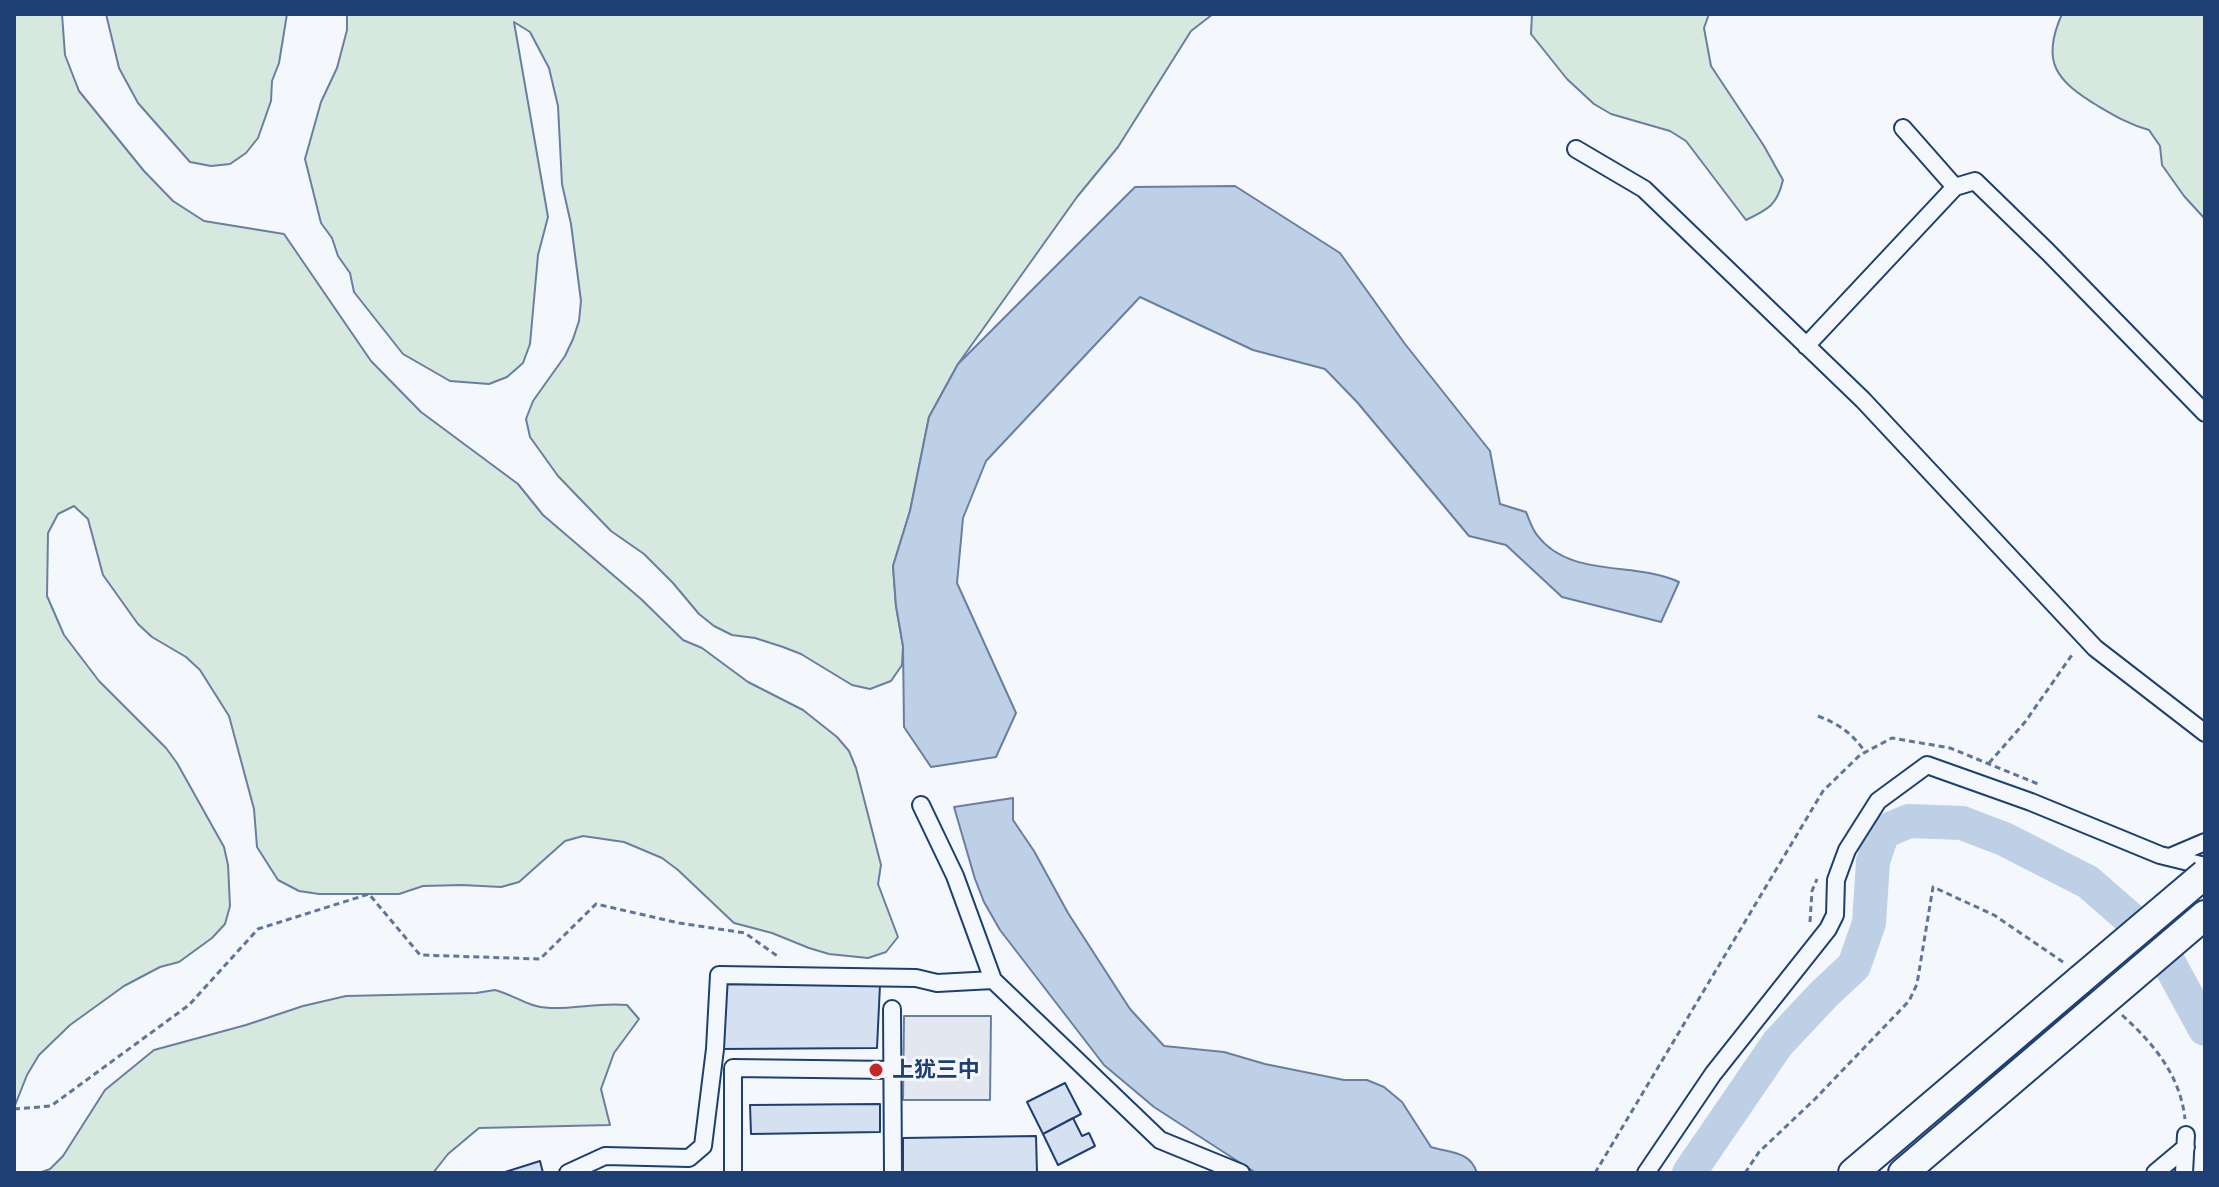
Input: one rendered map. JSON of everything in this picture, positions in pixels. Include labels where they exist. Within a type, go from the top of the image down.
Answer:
[{"type":"highway","points":[[1853,1173],[2205,874]]},
{"type":"highway","points":[[1903,1173],[2205,915]]},
{"type":"street","points":[[1903,128],[1955,187]]},
{"type":"street","points":[[1576,149],[1644,189],[1863,400],[2095,648],[2205,733]]},
{"type":"street","points":[[1806,346],[1955,187],[1975,181],[2205,413]]},
{"type":"street","points":[[1646,1173],[1713,1074],[1828,929],[1835,915],[1836,880],[1847,850],[1878,801],[1927,765],[2031,802],[2160,855],[2205,866]]},
{"type":"street","points":[[921,805],[955,876],[993,980],[1160,1140],[1241,1173]]},
{"type":"street","points":[[2172,856],[2205,842]]},
{"type":"street","points":[[568,1173],[605,1156],[689,1158],[703,1146],[715,1049],[719,975],[916,978],[937,983],[993,980]]},
{"type":"street","points":[[892,1009],[893,1173]]},
{"type":"street","points":[[733,1173],[733,1068],[892,1070]]},
{"type":"street","points":[[2155,1173],[2186,1141],[2184,1173]]},
{"type":"path","points":[[1989,763],[2025,722],[2084,636]]},
{"type":"path","points":[[1818,716],[1837,723],[1857,739],[1865,752]]},
{"type":"path","points":[[1805,931],[1810,920],[1812,891],[1821,868]]},
{"type":"path","points":[[1745,1173],[1759,1152],[1909,1001],[1917,984],[1933,887]]},
{"type":"path","points":[[14,1109],[51,1106],[189,1005],[258,929],[369,894],[420,955],[540,959],[596,904],[679,923],[745,933],[805,976]]},
{"type":"shaded area","points":[[14,14],[62,14],[65,55],[79,91],[144,171],[173,201],[204,221],[284,234],[371,361],[421,412],[518,484],[543,515],[641,599],[683,640],[702,648],[748,682],[803,710],[837,737],[849,751],[856,768],[881,865],[878,884],[898,937],[886,952],[868,958],[829,954],[734,923],[662,858],[624,842],[583,836],[565,841],[519,882],[501,887],[423,886],[399,894],[319,894],[299,891],[278,880],[257,847],[254,809],[229,716],[200,670],[138,624],[103,575],[88,519],[74,506],[58,514],[48,533],[47,596],[64,635],[99,681],[177,763],[224,847],[230,906],[225,924],[212,938],[179,962],[160,967],[124,986],[70,1025],[39,1055],[14,1108]]},
{"type":"shaded area","points":[[106,14],[287,14],[279,63],[272,81],[271,101],[258,138],[246,153],[230,164],[211,166],[190,162],[138,103],[119,68]]},
{"type":"shaded area","points":[[347,14],[1213,14],[1191,31],[1118,147],[1077,197],[958,364],[929,417],[910,511],[893,566],[903,646],[902,665],[891,681],[870,689],[852,685],[801,654],[755,638],[732,635],[714,626],[644,554],[611,531],[558,476],[530,437],[526,419],[533,401],[565,356],[573,339],[581,301],[571,224],[562,184],[558,106],[549,68],[530,32],[514,22],[548,217],[538,255],[530,344],[523,363],[507,377],[489,384],[450,381],[403,354],[354,292],[350,273],[321,223],[305,159],[321,102],[337,68],[347,30]]},
{"type":"shaded area","points":[[1532,14],[1709,14],[1704,28],[1711,66],[1783,180],[1775,201],[1746,220],[1686,141],[1670,131],[1611,114],[1594,104],[1567,79],[1531,34]]},
{"type":"shaded area","points":[[2062,14],[2205,14],[2205,219],[2162,165],[2160,146],[2149,130],[2129,123],[2084,97],[2056,69],[2053,46]]},
{"type":"shaded area","points":[[495,990],[543,1007],[627,1005],[639,1019],[614,1053],[601,1089],[610,1125],[479,1128],[448,1154],[433,1173],[39,1173],[50,1169],[63,1156],[105,1090],[154,1050],[346,996]]},
{"type":"shaded area","points":[[904,1016],[991,1016],[990,1100],[903,1100]]},
{"type":"water","points":[[1235,186],[1340,253],[1405,344],[1490,451],[1500,504],[1526,512],[1537,535],[1551,549],[1567,558],[1679,582],[1661,622],[1562,597],[1506,545],[1469,536],[1357,402],[1325,369],[1253,350],[1140,297],[986,461],[963,518],[957,583],[1016,713],[996,757],[931,767],[904,727],[903,646],[893,566],[910,511],[929,417],[958,364],[1135,187]]},
{"type":"water","points":[[1013,798],[1013,820],[1068,913],[1130,1009],[1164,1046],[1224,1052],[1344,1080],[1367,1080],[1384,1087],[1402,1102],[1431,1147],[1470,1160],[1477,1173],[1256,1173],[1154,1107],[1104,1065],[1000,930],[984,902],[954,807]]},
{"type":"building","points":[[723,984],[880,985],[877,1048],[719,1049]]},
{"type":"building","points":[[1065,1083],[1081,1114],[1043,1134],[1027,1102]]},
{"type":"building","points":[[880,1104],[880,1132],[751,1134],[750,1105]]},
{"type":"building","points":[[1073,1118],[1082,1136],[1089,1133],[1095,1146],[1058,1165],[1043,1134]]},
{"type":"building","points":[[1036,1136],[1037,1173],[903,1173],[903,1138]]},
{"type":"building","points":[[540,1161],[543,1173],[502,1173]]},
{"type":"waterway","points":[[1689,1173],[1778,1043],[1854,966],[1869,923],[1873,861],[1883,832],[1909,821],[1962,823],[2004,839],[2088,882],[2158,943],[2205,1029]]},
{"type":"place","name":"上犹三中","points":[[876,1070]]}]
